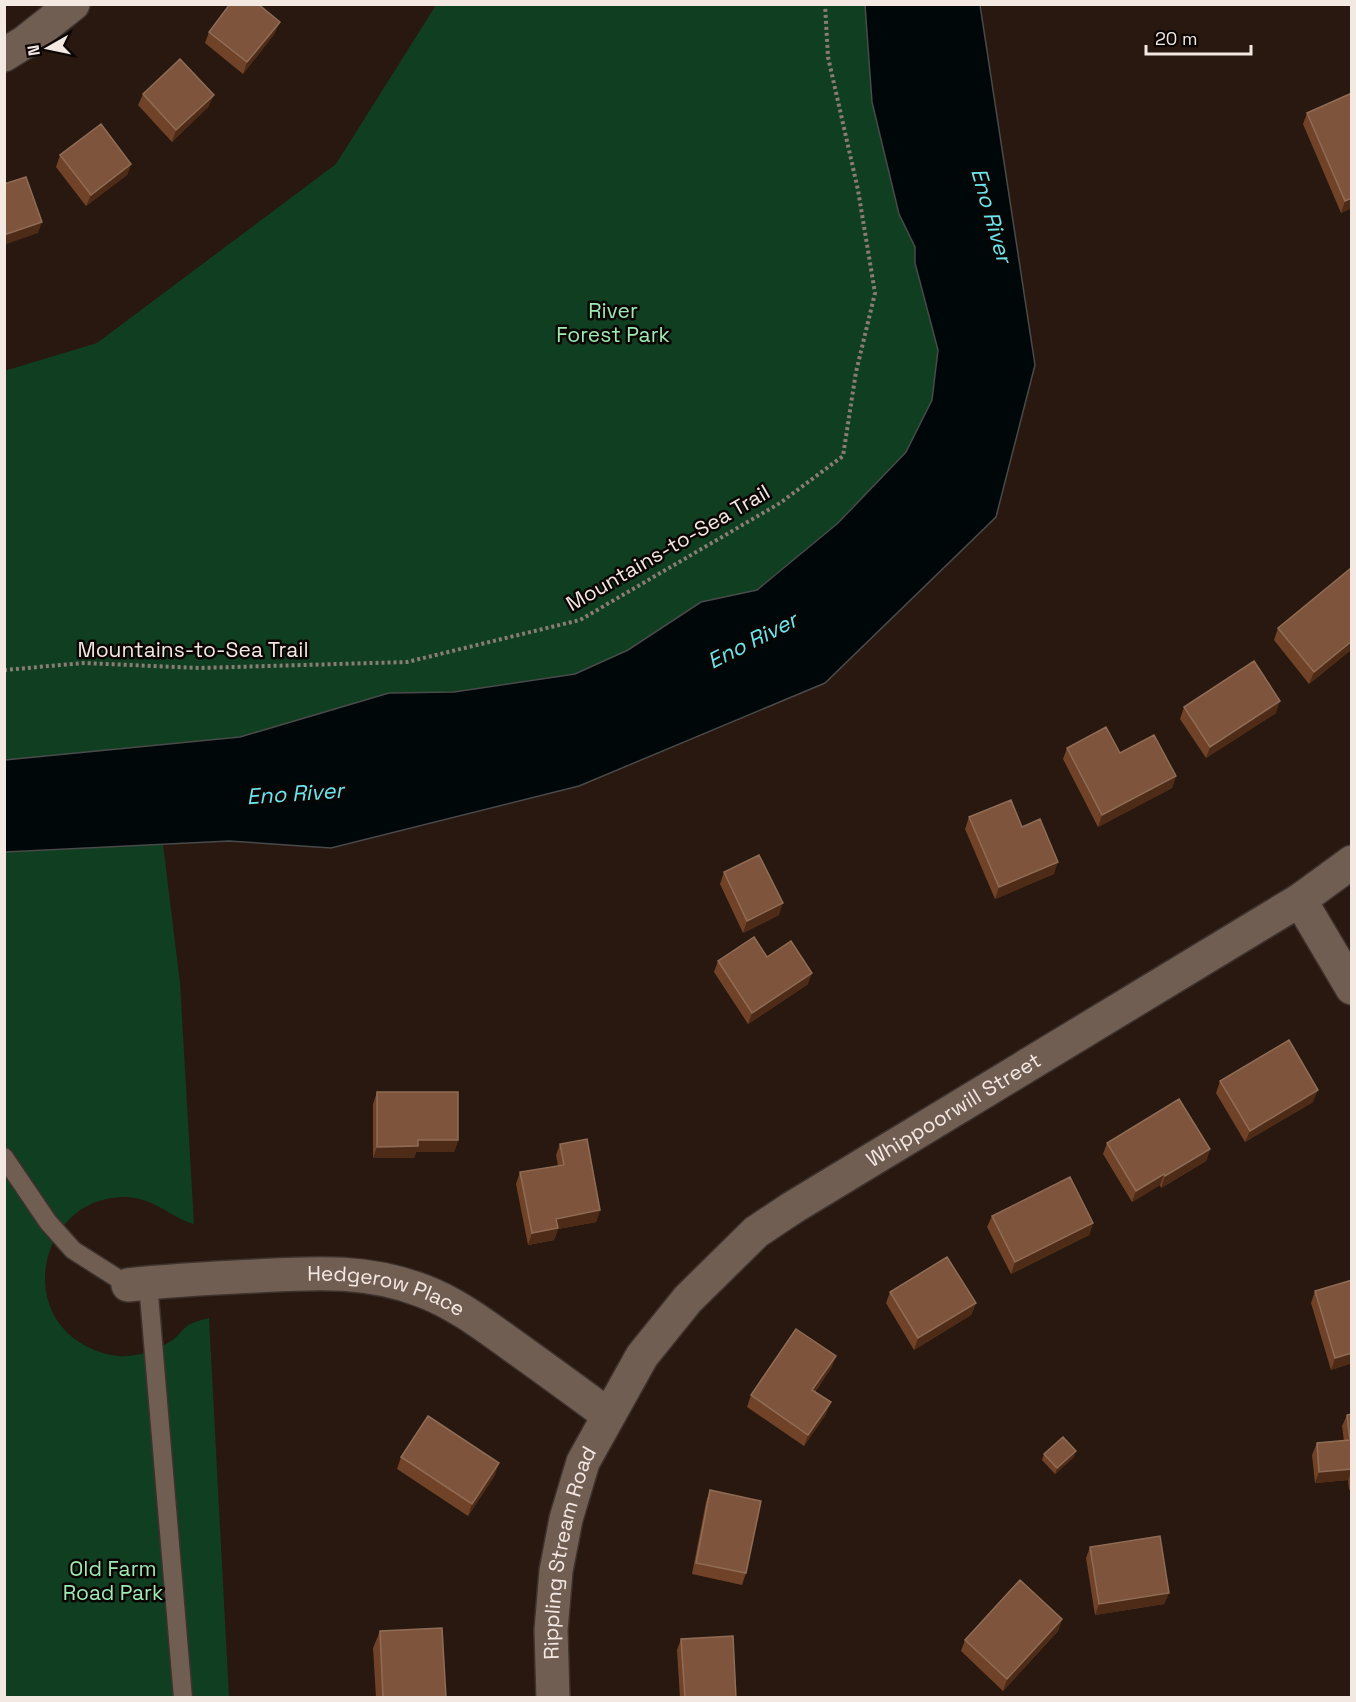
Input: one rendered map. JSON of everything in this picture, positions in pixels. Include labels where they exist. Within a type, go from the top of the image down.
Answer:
[{"type":"street","points":[[4,55],[25,42],[73,4]]},
{"type":"street","name":"Whippoorwill Street","points":[[608,1414],[642,1356],[688,1299],[756,1232],[1299,900],[1352,862]]},
{"type":"street","points":[[1299,900],[1352,987]]},
{"type":"street","name":"Hedgerow Place","points":[[138,1284],[318,1272],[387,1279],[450,1303],[608,1414]]},
{"type":"street","name":"Rippling Stream Road","points":[[553,1698],[551,1630],[556,1571],[566,1519],[583,1462],[608,1414]]},
{"type":"lane","points":[[4,1157],[48,1222],[73,1250],[138,1284],[183,1698]]},
{"type":"path","name":"Mountains-to-Sea Trail","points":[[4,670],[84,663],[199,668],[407,662],[580,620],[780,503],[843,456],[856,372],[875,293],[858,190],[828,57],[825,4]]},
{"type":"green space","name":"River Forest Park","points":[[436,5],[871,5],[976,474],[500,766],[5,811],[4,371],[97,343],[336,164]]},
{"type":"green space","name":"Old Farm Road Park","points":[[163,844],[180,983],[194,1224],[137,1198],[99,1201],[76,1213],[59,1232],[48,1255],[45,1280],[49,1305],[62,1327],[84,1345],[110,1355],[133,1355],[152,1350],[174,1339],[189,1325],[209,1318],[229,1697],[5,1698],[5,852]]},
{"type":"water","name":"Eno River","points":[[865,5],[980,5],[1035,365],[996,517],[825,683],[579,786],[331,848],[229,841],[5,852],[5,760],[240,737],[389,693],[454,692],[575,674],[628,650],[701,602],[757,590],[838,523],[906,452],[932,400],[938,350],[915,263],[915,247],[899,214],[872,102]]},
{"type":"building","points":[[230,4],[258,4],[280,22],[247,62],[209,32]]},
{"type":"building","points":[[180,59],[214,95],[176,130],[143,94]]},
{"type":"building","points":[[1352,93],[1352,198],[1345,201],[1307,113]]},
{"type":"building","points":[[101,124],[131,164],[91,195],[60,155]]},
{"type":"building","points":[[26,177],[42,222],[4,235],[4,184]]},
{"type":"building","points":[[1350,569],[1352,570],[1352,641],[1314,672],[1278,628]]},
{"type":"building","points":[[1254,661],[1280,701],[1210,747],[1184,707]]},
{"type":"building","points":[[1106,727],[1120,753],[1154,735],[1176,776],[1102,815],[1067,748]]},
{"type":"building","points":[[1011,800],[1022,827],[1040,819],[1058,862],[999,887],[969,817]]},
{"type":"building","points":[[759,855],[783,903],[747,921],[724,872]]},
{"type":"building","points":[[754,937],[767,957],[791,941],[812,973],[752,1013],[718,961]]},
{"type":"building","points":[[1289,1040],[1318,1090],[1250,1131],[1220,1081]]},
{"type":"building","points":[[377,1092],[458,1092],[458,1140],[418,1140],[418,1146],[377,1147]]},
{"type":"building","points":[[1179,1099],[1210,1149],[1136,1191],[1107,1143]]},
{"type":"building","points":[[587,1139],[600,1210],[556,1219],[558,1228],[532,1233],[520,1172],[564,1165],[560,1144]]},
{"type":"building","points":[[1070,1177],[1093,1223],[1015,1262],[992,1216]]},
{"type":"building","points":[[947,1257],[976,1303],[918,1338],[890,1292]]},
{"type":"building","points":[[1352,1280],[1352,1353],[1335,1358],[1315,1291]]},
{"type":"building","points":[[796,1329],[836,1356],[812,1390],[831,1402],[808,1435],[751,1395]]},
{"type":"building","points":[[1352,1414],[1352,1469],[1319,1472],[1317,1443],[1350,1440],[1347,1415]]},
{"type":"building","points":[[428,1416],[499,1463],[472,1504],[401,1457]]},
{"type":"building","points":[[1063,1437],[1076,1451],[1057,1468],[1044,1454]]},
{"type":"building","points":[[710,1490],[761,1501],[746,1573],[696,1563]]},
{"type":"building","points":[[1160,1536],[1169,1593],[1099,1604],[1090,1547]]},
{"type":"building","points":[[1020,1580],[1062,1619],[1007,1679],[965,1640]]},
{"type":"building","points":[[442,1628],[446,1698],[383,1698],[380,1631]]},
{"type":"building","points":[[733,1636],[736,1698],[685,1698],[681,1639]]}]
